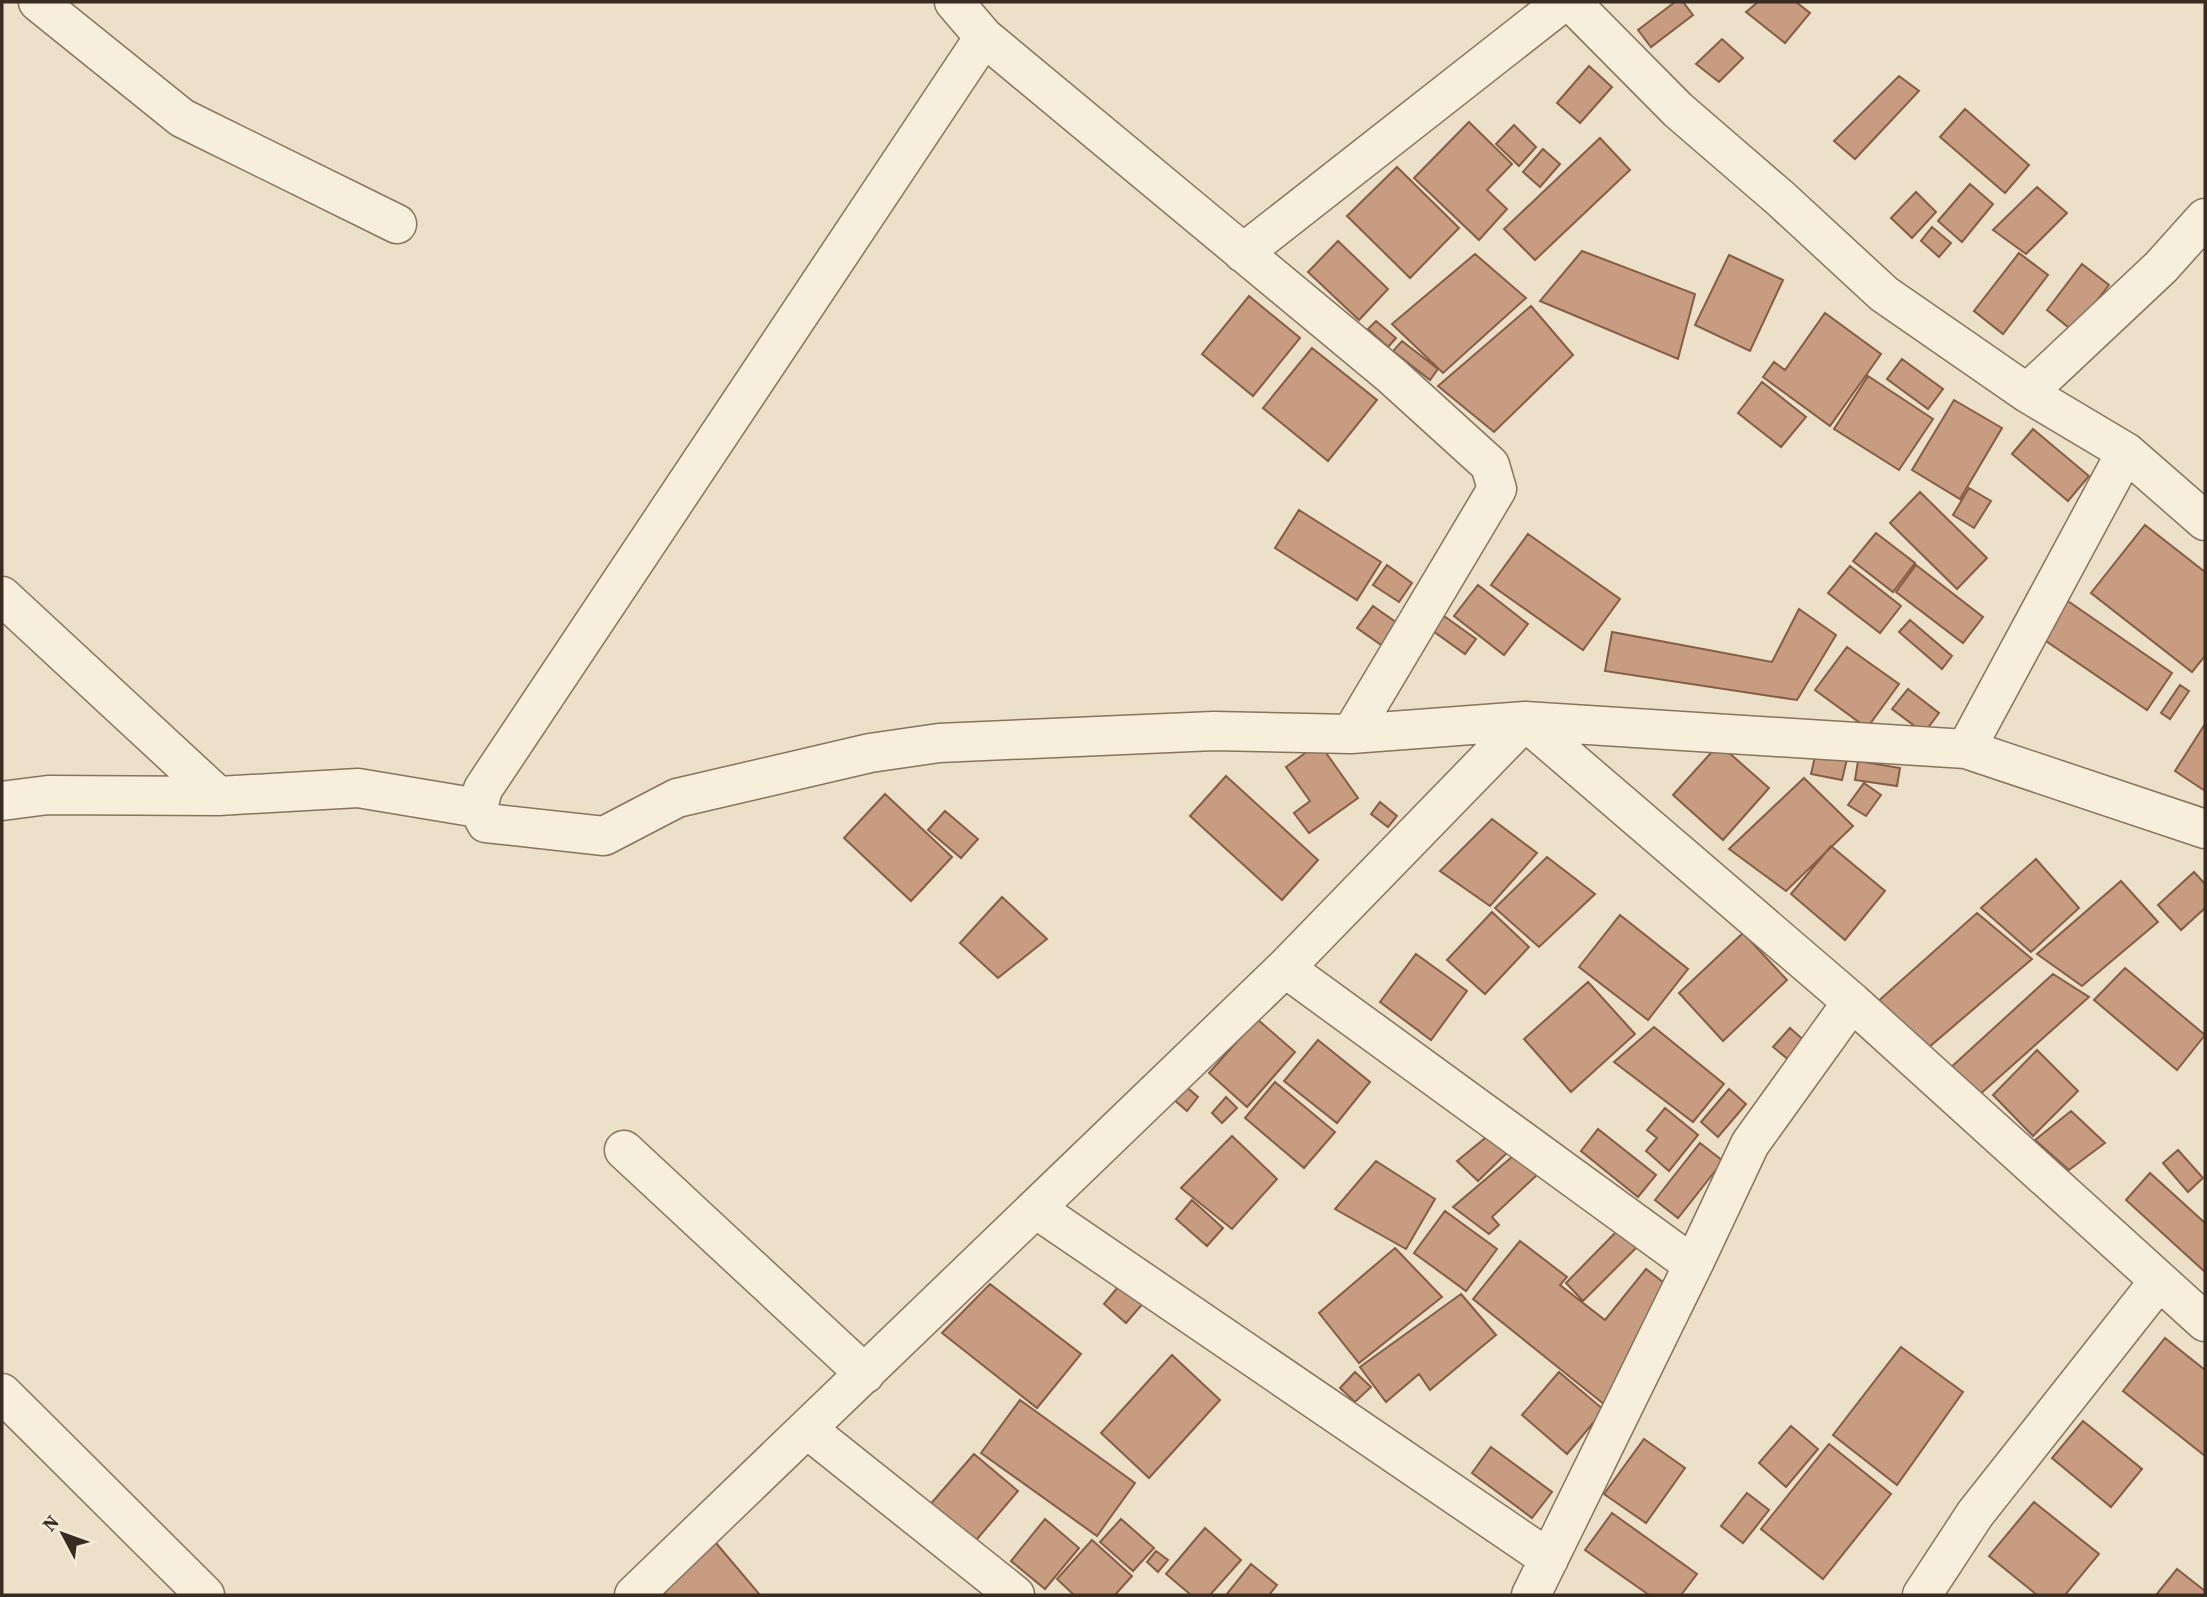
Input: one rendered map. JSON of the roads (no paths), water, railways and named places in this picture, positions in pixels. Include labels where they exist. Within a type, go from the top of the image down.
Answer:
[{"type":"street","points":[[38,2],[182,118],[397,224]]},
{"type":"street","points":[[954,2],[984,37],[1392,376],[1490,465],[1497,489],[1351,734]]},
{"type":"street","points":[[1243,253],[1563,2]]},
{"type":"street","points":[[1572,2],[1678,110],[1780,198],[1884,294],[2027,393],[2126,452],[2201,510]]},
{"type":"street","points":[[984,37],[483,789],[478,808],[486,823],[604,836],[677,798],[870,753],[939,743],[1214,731],[1351,734],[1525,721],[1966,749],[2205,830]]},
{"type":"street","points":[[2027,393],[2161,267],[2205,218]]},
{"type":"street","points":[[1966,749],[2126,452]]},
{"type":"street","points":[[2,596],[218,796]]},
{"type":"street","points":[[634,1595],[1285,968],[1525,721]]},
{"type":"street","points":[[1525,721],[1852,1002],[2205,1322]]},
{"type":"street","points":[[2,801],[48,795],[218,796],[358,788],[478,808]]},
{"type":"street","points":[[1285,968],[1693,1265]]},
{"type":"street","points":[[1531,1595],[1750,1144],[1852,1002]]},
{"type":"street","points":[[624,1150],[865,1374]]},
{"type":"street","points":[[1036,1209],[1549,1559]]},
{"type":"street","points":[[1922,1595],[1975,1514],[2159,1281]]},
{"type":"street","points":[[2,1393],[205,1595]]},
{"type":"street","points":[[807,1429],[1015,1595]]}]
